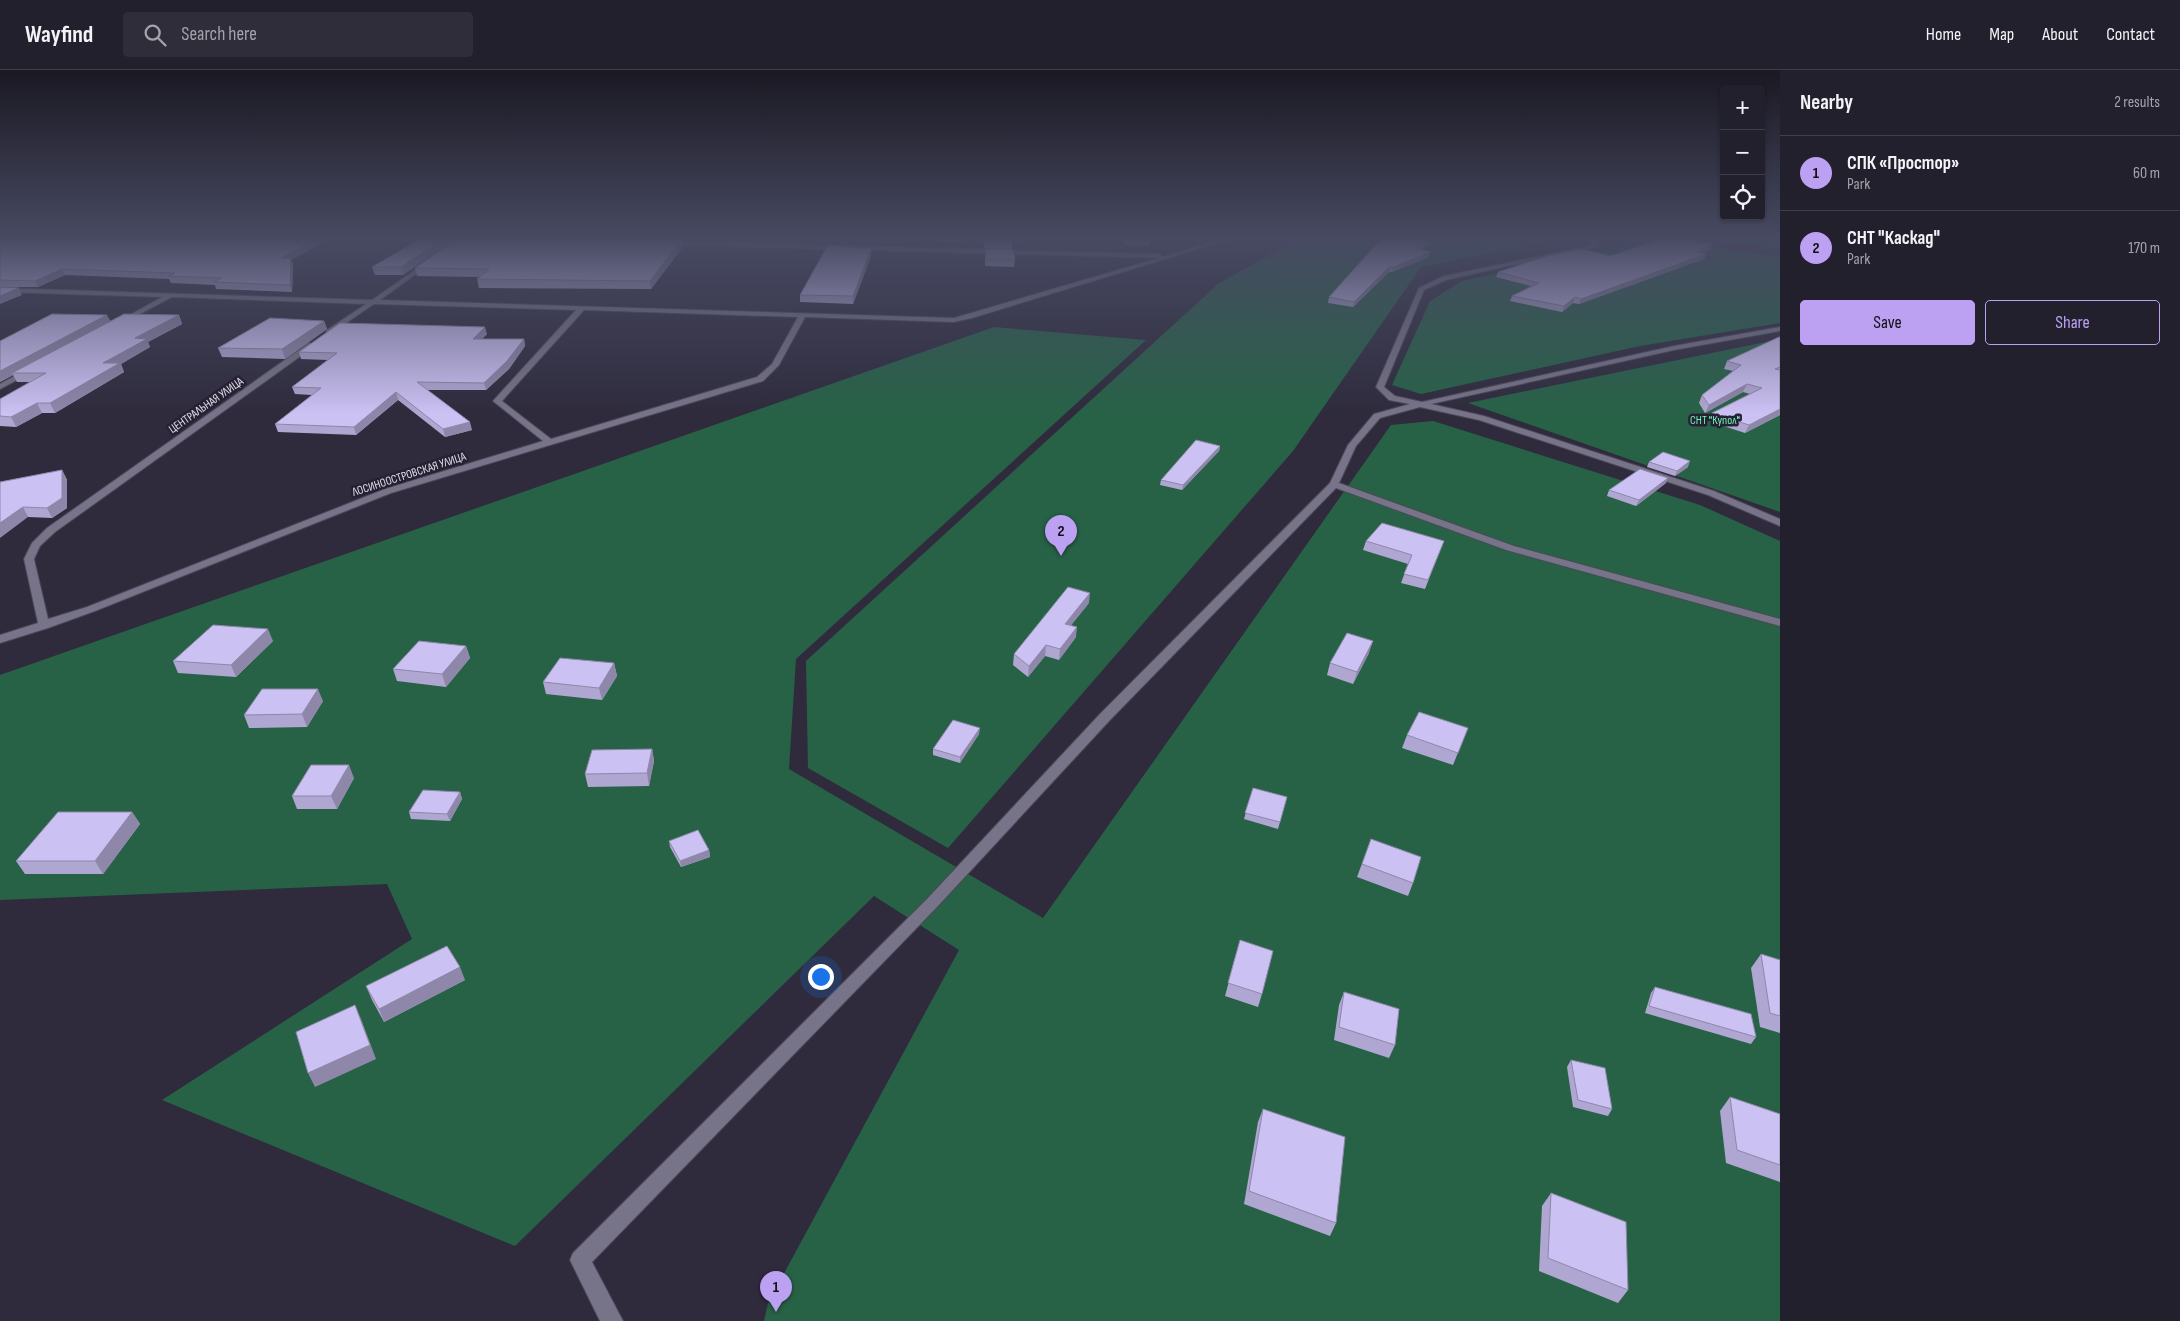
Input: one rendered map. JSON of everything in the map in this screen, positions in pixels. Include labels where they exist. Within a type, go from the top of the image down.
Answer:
[{"type":"street","points":[[111,327],[167,297]]},
{"type":"street","points":[[252,297],[954,320],[1036,297]]},
{"type":"street","points":[[325,336],[379,297]]},
{"type":"street","points":[[1417,297],[1380,387],[1392,398],[1481,418],[1693,487],[1780,523]]},
{"type":"street","points":[[551,443],[497,401],[582,308]]},
{"type":"street","name":"ЛОСИНООСТРОВСКАЯ УЛИЦА","points":[[0,639],[44,626],[388,491],[760,379],[775,365],[803,315]]},
{"type":"street","points":[[612,1321],[580,1260],[932,903],[1105,717],[1334,484],[1352,445],[1377,416],[1420,404],[1674,348],[1780,329]]},
{"type":"street","name":"ЦЕНТРАЛЬНАЯ УЛИЦА","points":[[44,626],[30,560],[36,544],[51,530],[317,341]]},
{"type":"street","points":[[0,387],[34,369]]},
{"type":"street","points":[[1334,484],[1510,548],[1780,623]]},
{"type":"green space","points":[[1203,297],[1400,297],[1293,451],[948,848],[808,768],[806,661]]},
{"type":"green space","points":[[1436,297],[1780,297],[1780,323],[1640,346],[1421,394],[1392,385],[1430,301]]},
{"type":"green space","points":[[994,327],[1146,340],[796,659],[789,769],[1043,918],[1391,425],[1433,421],[1700,505],[1780,541],[1780,1321],[764,1321],[768,1303],[959,950],[874,896],[515,1246],[162,1100],[412,939],[387,884],[0,900],[0,675]]},
{"type":"green space","name":"СНТ \"Купол\"","points":[[1780,339],[1780,512],[1468,403]]},
{"type":"building","points":[[1331,297],[1359,297],[1354,302]]},
{"type":"building","points":[[1519,297],[1575,297],[1564,306]]},
{"type":"building","points":[[52,314],[107,315],[0,371],[0,341]]},
{"type":"building","points":[[124,314],[179,315],[135,338],[147,339],[103,363],[120,363],[50,403],[37,403],[11,417],[0,416],[0,399],[46,373],[12,373]]},
{"type":"building","points":[[270,318],[324,321],[282,349],[218,348]]},
{"type":"building","points":[[340,323],[485,327],[473,339],[524,339],[507,361],[484,383],[417,382],[470,422],[443,429],[396,392],[354,427],[275,424],[321,388],[292,387],[337,353],[299,352]]},
{"type":"building","points":[[1779,337],[1780,367],[1775,369],[1780,370],[1780,409],[1749,425],[1712,413],[1762,388],[1747,384],[1709,405],[1702,395],[1741,365],[1727,361]]},
{"type":"building","points":[[1196,440],[1220,446],[1183,485],[1161,480]]},
{"type":"building","points":[[1663,452],[1690,461],[1677,471],[1649,462]]},
{"type":"building","points":[[1640,469],[1668,478],[1639,500],[1609,490]]},
{"type":"building","points":[[62,470],[62,498],[47,508],[23,507],[0,523],[0,482]]},
{"type":"building","points":[[1382,523],[1444,541],[1428,580],[1404,574],[1412,555],[1366,541]]},
{"type":"building","points":[[1068,587],[1090,593],[1065,624],[1077,627],[1060,649],[1046,645],[1029,666],[1014,654]]},
{"type":"building","points":[[213,625],[268,629],[231,665],[173,661]]},
{"type":"building","points":[[1347,633],[1373,641],[1357,672],[1330,663]]},
{"type":"building","points":[[419,641],[466,646],[442,674],[393,669]]},
{"type":"building","points":[[560,658],[614,663],[599,688],[543,682]]},
{"type":"building","points":[[262,689],[318,689],[302,714],[244,715]]},
{"type":"building","points":[[1419,712],[1468,728],[1458,753],[1407,735]]},
{"type":"building","points":[[953,720],[980,728],[960,757],[933,749]]},
{"type":"building","points":[[652,749],[647,773],[585,774],[592,750]]},
{"type":"building","points":[[311,765],[349,765],[331,796],[292,796]]},
{"type":"building","points":[[1253,788],[1287,797],[1280,822],[1245,813]]},
{"type":"building","points":[[423,790],[460,792],[447,814],[409,812]]},
{"type":"building","points":[[58,812],[132,812],[95,861],[16,861]]},
{"type":"building","points":[[698,830],[709,850],[680,861],[669,841]]},
{"type":"building","points":[[1371,839],[1421,857],[1413,883],[1362,864]]},
{"type":"building","points":[[1240,940],[1273,951],[1262,994],[1228,983]]},
{"type":"building","points":[[447,946],[460,967],[379,1009],[366,986]]},
{"type":"building","points":[[1761,954],[1780,960],[1780,1016],[1770,1013]]},
{"type":"building","points":[[1655,987],[1751,1014],[1756,1037],[1649,1006]]},
{"type":"building","points":[[1344,992],[1399,1009],[1395,1045],[1339,1027]]},
{"type":"building","points":[[355,1005],[370,1045],[308,1073],[296,1032]]},
{"type":"building","points":[[1571,1060],[1605,1068],[1612,1109],[1578,1100]]},
{"type":"building","points":[[1730,1097],[1780,1114],[1780,1165],[1737,1150]]},
{"type":"building","points":[[1263,1109],[1345,1137],[1336,1223],[1249,1191]]},
{"type":"building","points":[[1551,1193],[1626,1222],[1628,1290],[1548,1258]]},
{"type":"place","name":"СНТ \"Каскад\"","points":[[1061,556]]},
{"type":"place","name":"СПК «Простор»","points":[[776,1312]]}]
